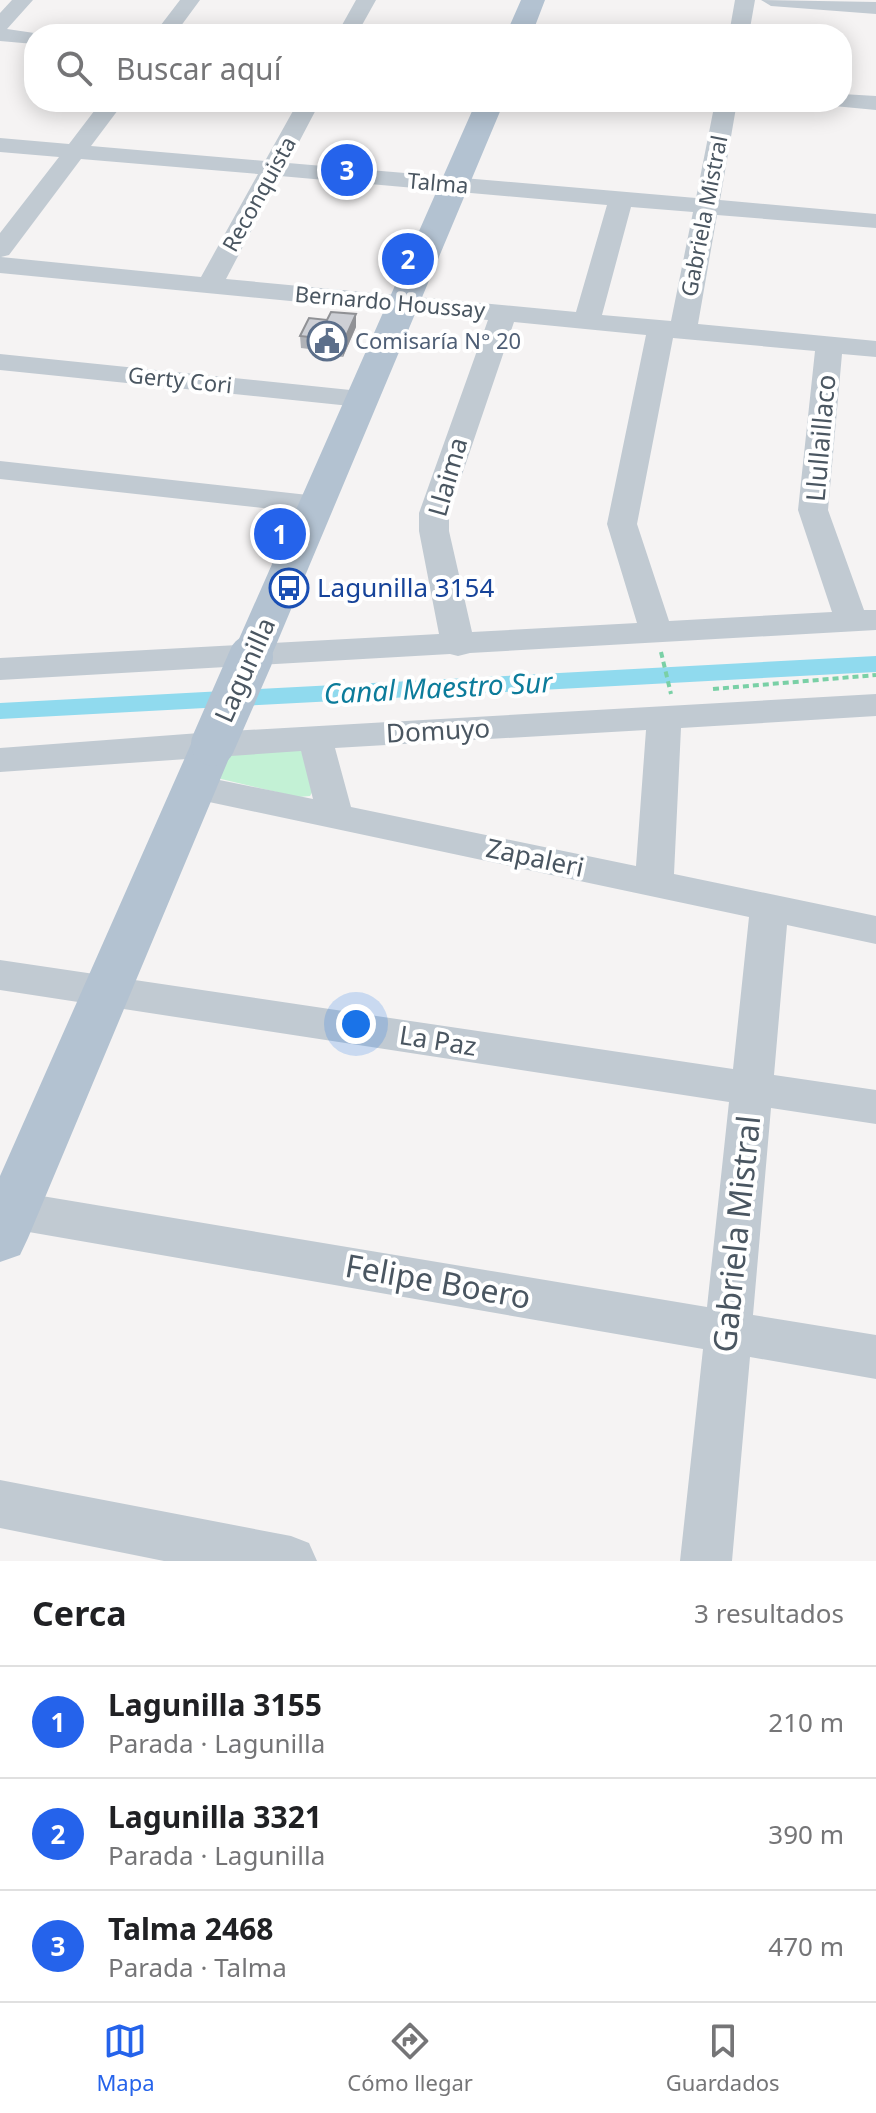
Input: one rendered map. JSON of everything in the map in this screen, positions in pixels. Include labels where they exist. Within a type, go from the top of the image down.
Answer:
[{"type":"main road","points":[[523,24],[533,0]]},
{"type":"main road","name":"Lagunilla","points":[[4,1218],[195,787],[486,112]]},
{"type":"street","points":[[0,25],[23,0]]},
{"type":"street","points":[[172,24],[190,0]]},
{"type":"street","points":[[353,24],[366,0]]},
{"type":"street","points":[[741,24],[745,0]]},
{"type":"street","points":[[771,0],[876,8]]},
{"type":"street","points":[[0,35],[24,37]]},
{"type":"street","points":[[852,102],[876,103]]},
{"type":"street","points":[[0,250],[106,112]]},
{"type":"street","name":"Reconquista","points":[[209,286],[303,112]]},
{"type":"street","name":"Gabriela Mistral","points":[[660,648],[622,524],[705,206],[724,112]]},
{"type":"street","name":"Talma","points":[[0,145],[876,221]]},
{"type":"street","points":[[587,322],[621,199]]},
{"type":"street","name":"Bernardo Houssay","points":[[0,265],[876,349]]},
{"type":"street","name":"Llaima","points":[[458,646],[434,531],[434,513],[504,313]]},
{"type":"street","name":"Llullaillaco","points":[[829,345],[813,510],[864,621]]},
{"type":"street","name":"Gerty Cori","points":[[0,362],[360,399]]},
{"type":"street","points":[[3,476],[317,505]]},
{"type":"street","points":[[0,669],[458,646],[660,648],[864,621]]},
{"type":"street","points":[[654,883],[667,705]]},
{"type":"street","name":"Domuyo","points":[[0,760],[315,738],[667,705],[876,705]]},
{"type":"street","points":[[315,738],[335,815]]},
{"type":"street","name":"Zapaleri","points":[[195,787],[876,930]]},
{"type":"street","name":"Gabriela Mistral","points":[[706,1561],[769,908]]},
{"type":"street","name":"La Paz","points":[[0,975],[876,1107]]},
{"type":"street","name":"Felipe Boero","points":[[4,1218],[876,1357]]},
{"type":"street","points":[[0,1504],[291,1561]]},
{"type":"path","points":[[660,648],[667,705]]},
{"type":"green space","points":[[300,747],[314,789],[310,796],[298,797],[217,778],[219,755]]},
{"type":"building","points":[[331,312],[356,314],[342,345],[300,336],[309,318],[327,320]]},
{"type":"waterway","name":"Canal Maestro Sur","points":[[0,711],[876,664]]},
{"type":"place","name":"Talma 2468","points":[[347,170]]},
{"type":"place","name":"Lagunilla 3321","points":[[408,259]]},
{"type":"place","name":"Comisaría N° 20","points":[[327,341]]},
{"type":"place","name":"Lagunilla 3155","points":[[280,534]]},
{"type":"place","name":"Lagunilla 3154","points":[[289,588]]}]
